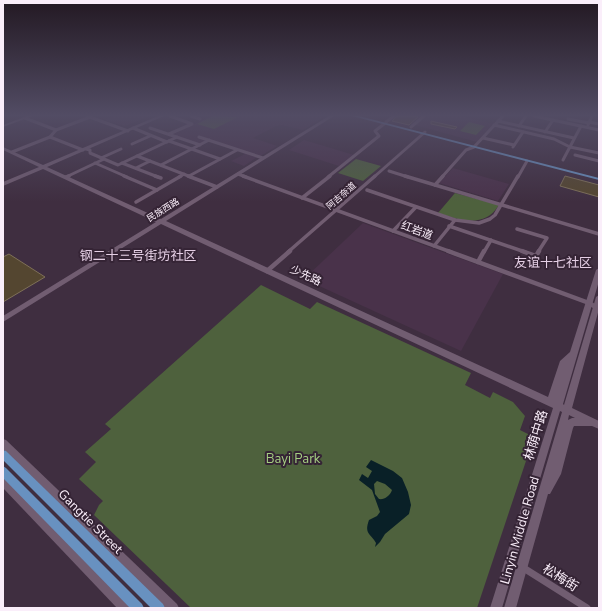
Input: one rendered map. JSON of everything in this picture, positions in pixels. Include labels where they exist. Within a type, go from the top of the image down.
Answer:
[{"type":"main road","points":[[3,184],[95,145]]},
{"type":"main road","name":"民族西路","points":[[4,318],[285,145]]},
{"type":"main road","points":[[469,145],[560,168],[572,174],[599,177]]},
{"type":"main road","points":[[475,146],[527,161],[560,168]]},
{"type":"main road","name":"少先路","points":[[3,148],[598,424]]},
{"type":"main road","name":"林荫中路","points":[[496,608],[554,404],[574,353],[595,306],[599,270]]},
{"type":"main road","name":"Linyin Middle Road","points":[[510,608],[567,410],[595,306],[599,297]]},
{"type":"main road","points":[[543,492],[556,474],[569,426],[572,422],[576,421],[598,424]]},
{"type":"main road","points":[[3,443],[173,608]]},
{"type":"main road","name":"Gangtie Street","points":[[3,454],[159,608]]},
{"type":"main road","points":[[3,471],[138,608]]},
{"type":"main road","points":[[3,481],[126,608]]},
{"type":"street","points":[[12,152],[31,145]]},
{"type":"street","points":[[71,145],[90,150],[90,153],[118,165],[161,145]]},
{"type":"street","points":[[179,145],[220,159]]},
{"type":"street","points":[[161,165],[200,145]]},
{"type":"street","points":[[222,145],[263,158]]},
{"type":"street","points":[[302,198],[368,145]]},
{"type":"street","name":"阿吉奈道","points":[[268,270],[411,145]]},
{"type":"street","points":[[564,145],[599,153]]},
{"type":"street","points":[[435,185],[466,150],[475,146]]},
{"type":"street","points":[[563,160],[570,147]]},
{"type":"street","points":[[66,177],[120,149]]},
{"type":"street","points":[[189,176],[237,150]]},
{"type":"street","points":[[575,155],[599,161]]},
{"type":"street","points":[[137,156],[217,187]]},
{"type":"street","points":[[136,168],[150,161]]},
{"type":"street","points":[[367,190],[455,220],[479,223],[490,219],[502,205],[527,161]]},
{"type":"street","points":[[95,163],[157,190]]},
{"type":"street","points":[[122,163],[161,178]]},
{"type":"street","points":[[389,171],[599,234]]},
{"type":"street","points":[[136,202],[184,174]]},
{"type":"street","name":"红岩道","points":[[238,174],[595,306]]},
{"type":"street","points":[[393,231],[416,207]]},
{"type":"street","points":[[434,246],[455,220]]},
{"type":"street","points":[[450,226],[536,256],[547,238],[517,229]]},
{"type":"street","points":[[478,262],[491,240]]},
{"type":"street","name":"松梅街","points":[[522,567],[587,608]]},
{"type":"shaded area","points":[[219,145],[273,145],[277,146],[244,166],[231,161],[245,154]]},
{"type":"shaded area","points":[[297,145],[319,145],[354,155],[339,166],[289,150]]},
{"type":"shaded area","points":[[453,168],[509,184],[498,201],[439,183]]},
{"type":"shaded area","points":[[363,223],[503,274],[461,351],[304,279]]},
{"type":"green space","points":[[356,159],[381,166],[363,181],[338,173]]},
{"type":"green space","points":[[455,193],[499,205],[493,213],[479,220],[463,220],[438,213]]},
{"type":"green space","name":"Bayi Park","points":[[261,285],[310,309],[317,302],[471,373],[465,385],[490,398],[493,392],[513,402],[525,416],[520,430],[534,437],[477,608],[191,608],[94,515],[99,505],[103,501],[79,479],[96,462],[85,452],[111,429],[105,424]]},
{"type":"water","points":[[371,460],[393,471],[402,478],[408,492],[411,505],[409,514],[385,534],[375,547],[376,543],[368,533],[367,528],[369,520],[377,516],[380,512],[372,490],[359,480],[362,474],[368,478],[372,471],[366,467]],"holes":[[[377,481],[385,484],[392,490],[387,497],[379,499],[375,494],[374,484]]]},
{"type":"building","points":[[565,176],[599,185],[599,197],[560,186]]},
{"type":"building","points":[[9,254],[45,277],[3,302],[3,257]]},
{"type":"district","name":"钢二十三号街坊社区","points":[[138,255]]},
{"type":"district","name":"友谊十七社区","points":[[553,262]]}]
